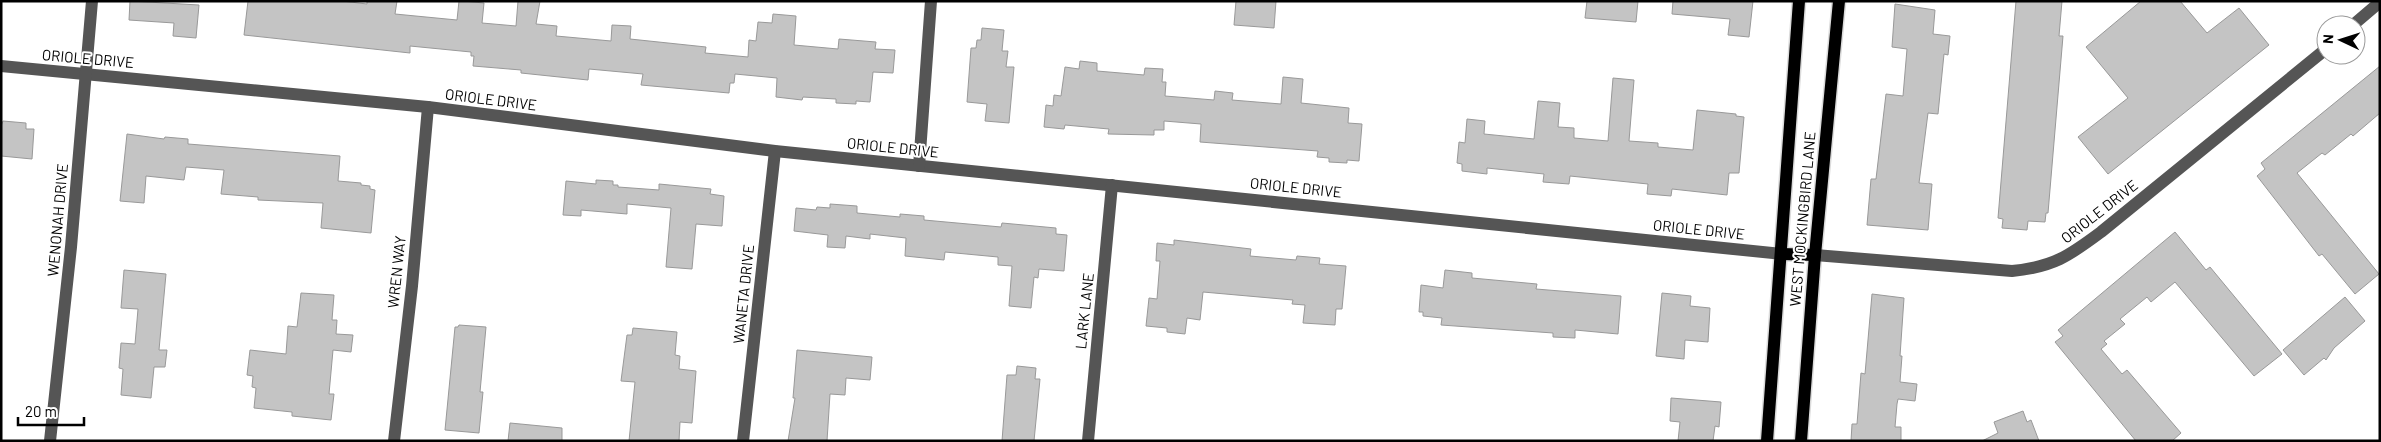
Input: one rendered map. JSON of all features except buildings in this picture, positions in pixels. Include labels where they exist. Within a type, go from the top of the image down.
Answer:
[{"type":"main road","name":"WEST MOCKINGBIRD LANE","points":[[1767,441],[1799,1]]},
{"type":"main road","name":"WEST MOCKINGBIRD LANE","points":[[1801,441],[1815,255],[1839,1]]},
{"type":"main road","points":[[1782,254],[1815,255]]},
{"type":"street","name":"WENONAH DRIVE","points":[[50,441],[71,247],[92,1]]},
{"type":"street","points":[[919,166],[931,1]]},
{"type":"street","points":[[2365,15],[2380,2]]},
{"type":"street","name":"ORIOLE DRIVE","points":[[1815,255],[2012,271],[2036,269],[2065,258],[2101,232],[2316,57]]},
{"type":"street","name":"ORIOLE DRIVE","points":[[1,66],[428,107],[775,151],[1782,254]]},
{"type":"street","name":"WREN WAY","points":[[394,441],[412,286],[428,107]]},
{"type":"street","name":"WANETA DRIVE","points":[[743,441],[775,151]]},
{"type":"street","name":"LARK LANE","points":[[1088,441],[1112,185]]}]
